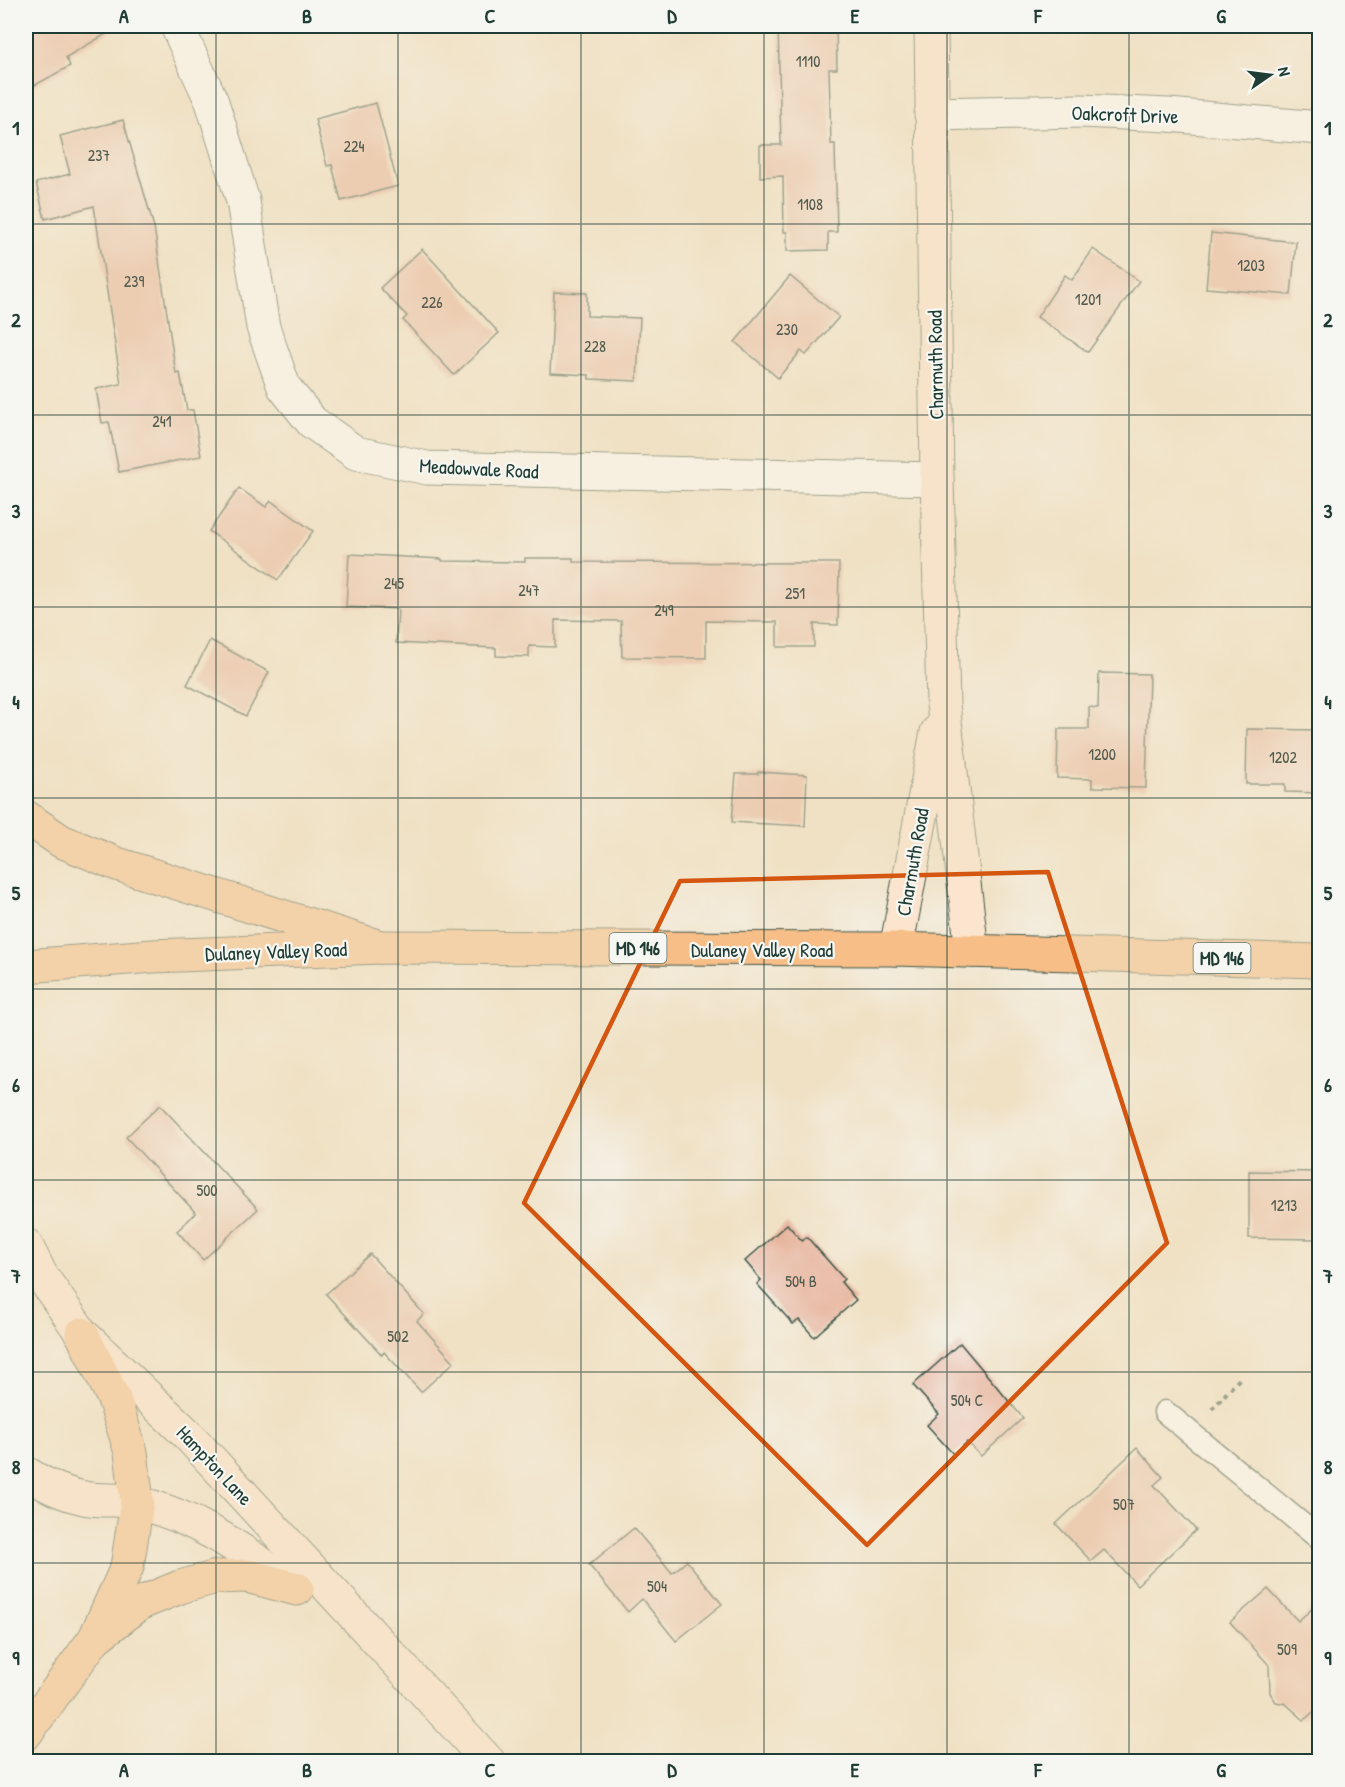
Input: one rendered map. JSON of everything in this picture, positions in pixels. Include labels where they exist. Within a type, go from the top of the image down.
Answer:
[{"type":"main road","points":[[26,817],[61,841],[117,864],[380,947]]},
{"type":"main road","name":"Dulaney Valley Road","points":[[26,966],[153,956],[380,947],[896,949],[1320,961]]},
{"type":"main road","points":[[26,1733],[95,1638],[126,1567],[137,1502],[131,1452],[118,1409],[82,1334]]},
{"type":"main road","points":[[95,1638],[141,1603],[180,1587],[216,1577],[247,1576],[297,1589]]},
{"type":"street","name":"Meadowvale Road","points":[[177,26],[212,102],[243,201],[263,327],[284,387],[312,422],[356,453],[427,468],[937,479]]},
{"type":"street","name":"Charmuth Road","points":[[931,26],[937,479],[943,704],[972,951]]},
{"type":"street","name":"Oakcroft Drive","points":[[931,114],[1081,111],[1168,115],[1320,128]]},
{"type":"street","name":"Charmuth Road","points":[[896,949],[943,704]]},
{"type":"street","name":"Hampton Lane","points":[[26,1245],[41,1275],[82,1334],[186,1433],[489,1761]]},
{"type":"street","name":"Hampton Lane","points":[[26,1473],[44,1484],[84,1498],[137,1502],[185,1517],[231,1542],[297,1589],[412,1680]]},
{"type":"lane","points":[[1165,1412],[1320,1539]]},
{"type":"path","points":[[1191,1433],[1242,1376]]},
{"type":"highlighted area","points":[[1048,872],[1167,1243],[867,1545],[524,1203],[680,881]]},
{"type":"building","points":[[26,26],[120,26],[66,57],[70,66],[26,90]]},
{"type":"building","points":[[778,26],[836,26],[837,69],[829,69],[831,144],[835,144],[837,232],[828,232],[828,250],[787,251],[787,232],[784,232],[783,176],[760,177],[760,145],[781,145]]},
{"type":"building","points":[[376,103],[398,186],[341,201],[332,165],[327,166],[315,119]]},
{"type":"building","points":[[123,120],[154,227],[176,374],[180,373],[187,410],[193,410],[201,456],[119,472],[109,422],[102,423],[96,389],[121,384],[94,206],[45,219],[36,183],[70,174],[60,136]]},
{"type":"building","points":[[1211,233],[1296,242],[1291,295],[1206,288]]},
{"type":"building","points":[[422,249],[499,333],[454,375],[403,320],[407,316],[380,288]]},
{"type":"building","points":[[1093,249],[1139,281],[1088,352],[1037,317],[1065,275],[1072,280]]},
{"type":"building","points":[[790,276],[839,317],[806,355],[801,351],[778,378],[735,342]]},
{"type":"building","points":[[554,292],[587,293],[587,316],[640,318],[637,381],[589,379],[589,375],[550,373]]},
{"type":"building","points":[[239,488],[266,507],[271,501],[313,531],[278,580],[209,531]]},
{"type":"building","points":[[349,554],[442,559],[442,561],[525,562],[525,558],[573,558],[573,562],[839,563],[838,625],[814,624],[814,647],[777,647],[777,622],[706,621],[706,658],[622,657],[621,621],[555,620],[555,647],[529,646],[529,657],[496,656],[496,648],[396,643],[398,609],[346,607]]},
{"type":"building","points":[[210,640],[269,672],[246,716],[187,685]]},
{"type":"building","points":[[1099,673],[1149,674],[1146,788],[1092,787],[1092,779],[1057,778],[1058,729],[1089,729],[1089,707],[1098,708]]},
{"type":"building","points":[[1247,729],[1320,730],[1320,793],[1285,792],[1285,784],[1246,784]]},
{"type":"building","points":[[758,772],[807,775],[805,826],[732,822],[736,774],[758,774]]},
{"type":"building","points":[[160,1105],[258,1209],[203,1260],[177,1231],[196,1213],[126,1137]]},
{"type":"building","points":[[1249,1171],[1320,1172],[1320,1239],[1249,1238]]},
{"type":"building","points":[[787,1224],[802,1241],[807,1237],[844,1279],[841,1282],[856,1300],[814,1337],[799,1320],[793,1324],[757,1284],[761,1280],[745,1261]]},
{"type":"building","points":[[370,1254],[424,1314],[417,1321],[454,1362],[421,1392],[384,1352],[382,1355],[326,1294]]},
{"type":"building","points":[[960,1343],[1023,1418],[981,1456],[967,1442],[954,1455],[927,1425],[939,1414],[913,1385]]},
{"type":"building","points":[[1137,1448],[1163,1477],[1154,1485],[1196,1530],[1137,1585],[1104,1550],[1091,1561],[1056,1524]]},
{"type":"building","points":[[634,1528],[672,1573],[687,1561],[722,1604],[676,1641],[642,1599],[628,1612],[589,1565]]},
{"type":"building","points":[[1268,1589],[1298,1621],[1320,1602],[1320,1706],[1304,1720],[1286,1704],[1276,1702],[1270,1693],[1269,1665],[1230,1622]]}]
